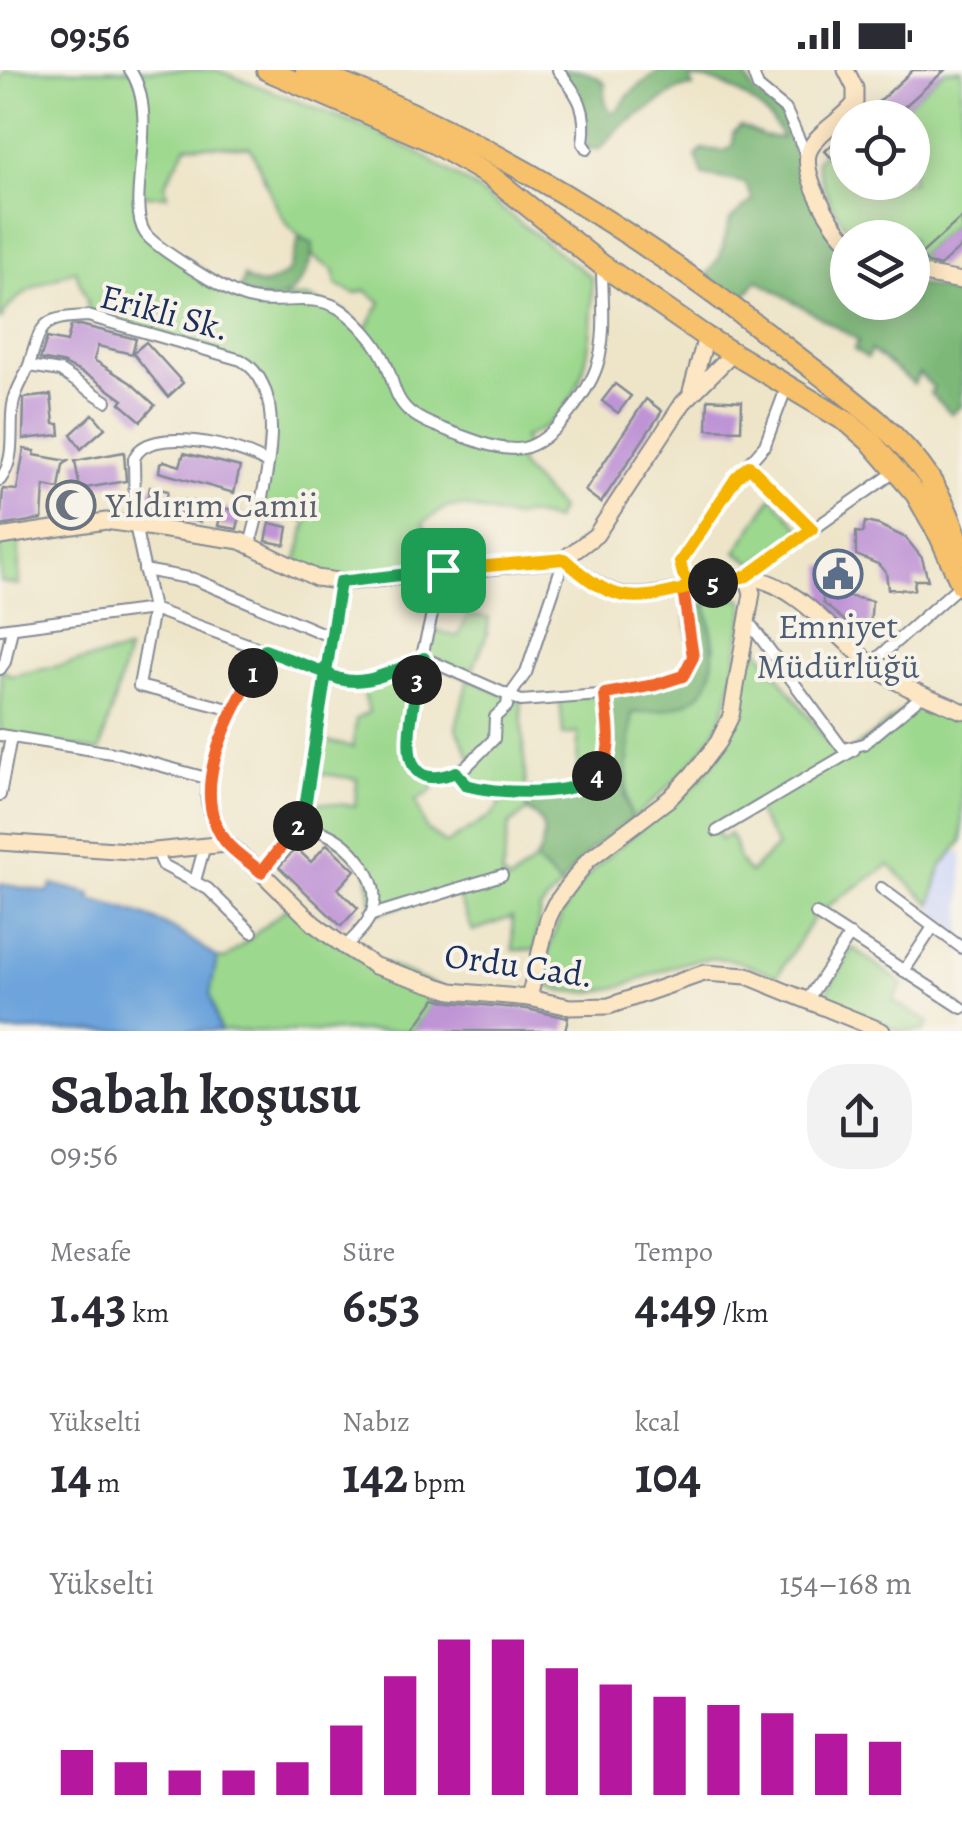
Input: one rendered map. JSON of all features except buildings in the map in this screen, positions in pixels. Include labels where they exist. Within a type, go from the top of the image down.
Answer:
[{"type":"highway","points":[[267,70],[427,138],[492,178],[602,265],[706,337],[849,422],[897,470],[932,522],[962,585]]},
{"type":"highway","points":[[306,70],[450,128],[594,212],[730,305],[844,393],[908,452],[930,480],[962,554]]},
{"type":"highway","points":[[706,337],[706,327],[715,312],[730,305]]},
{"type":"highway","points":[[732,354],[749,342],[753,322]]},
{"type":"main road","points":[[831,220],[806,157],[818,138],[855,103],[855,88],[846,70]]},
{"type":"main road","points":[[930,275],[962,281]]},
{"type":"main road","points":[[690,394],[706,337]]},
{"type":"main road","points":[[0,537],[106,521],[241,541],[316,578],[340,582],[564,559],[596,535],[690,394],[732,354]]},
{"type":"main road","points":[[564,559],[587,579],[617,596],[642,596],[747,576],[792,596],[887,676],[962,711]]},
{"type":"main road","points":[[529,998],[555,904],[588,860],[670,798],[718,742],[731,716],[748,621],[752,594],[747,576]]},
{"type":"main road","points":[[0,842],[156,850],[227,844]]},
{"type":"main road","name":"Ordu Cad.","points":[[227,844],[314,924],[345,947],[375,966],[452,992],[529,998],[570,1007],[609,1006],[704,973],[747,976],[882,1031]]},
{"type":"street","points":[[130,70],[141,97],[144,140],[138,211],[144,232],[166,251],[246,298],[308,298],[342,310],[384,358],[395,392],[410,411],[435,426],[485,445],[520,449],[563,420],[588,388],[601,352],[602,265]]},
{"type":"street","points":[[558,70],[580,102],[586,119],[582,144],[588,149]]},
{"type":"street","points":[[752,70],[758,87],[786,110],[806,157]]},
{"type":"street","name":"Erikli Sk.","points":[[0,480],[10,460],[13,403],[30,366],[36,337],[44,326],[65,317],[88,316],[241,360],[254,368],[268,393],[270,412],[268,464],[250,546]]},
{"type":"street","points":[[30,366],[60,371],[106,401]]},
{"type":"street","points":[[0,669],[5,662],[6,629],[153,609],[341,682],[360,683],[424,658],[521,701],[605,694],[683,676],[693,657],[688,588],[680,562],[736,478],[766,445],[787,386]]},
{"type":"street","points":[[233,710],[139,686],[153,609],[135,525],[134,459],[145,444],[191,440],[254,454],[268,464]]},
{"type":"street","points":[[749,466],[812,529]]},
{"type":"street","points":[[747,576],[897,470]]},
{"type":"street","points":[[443,570],[407,731],[408,751],[417,770],[432,778],[466,767],[494,739],[495,716],[507,706],[508,698],[526,673],[564,559]]},
{"type":"street","points":[[144,570],[194,579],[331,637]]},
{"type":"street","points":[[261,872],[303,820],[340,582]]},
{"type":"street","points":[[872,664],[962,585]]},
{"type":"street","points":[[748,621],[843,748],[864,744]]},
{"type":"street","points":[[227,844],[207,802],[210,779],[233,710],[265,650]]},
{"type":"street","points":[[456,772],[466,785],[481,790],[577,788],[586,784],[607,762],[610,747],[605,694]]},
{"type":"street","points":[[717,831],[864,744],[924,694]]},
{"type":"street","points":[[0,795],[5,736],[118,754],[210,779]]},
{"type":"street","points":[[294,831],[327,834],[367,870],[374,908],[345,947]]},
{"type":"street","points":[[195,881],[205,845]]},
{"type":"street","points":[[156,850],[163,864],[219,898],[252,932]]},
{"type":"street","points":[[369,916],[502,875]]},
{"type":"street","points":[[881,888],[962,948]]},
{"type":"street","points":[[816,914],[962,1008]]},
{"type":"street","points":[[904,970],[932,927]]},
{"type":"street","points":[[808,999],[850,935]]},
{"type":"shaded area","points":[[956,850],[962,855],[962,934],[935,915],[931,904],[941,867]]},
{"type":"green space","points":[[5,70],[217,70],[370,129],[422,155],[472,186],[592,278],[588,349],[575,392],[562,411],[523,438],[527,445],[520,450],[520,466],[560,509],[555,521],[527,514],[512,518],[463,506],[446,507],[423,523],[443,570],[345,582],[295,568],[307,521],[260,505],[270,411],[254,368],[88,316],[87,300],[75,270],[22,295],[0,321],[0,81]],"holes":[[[187,145],[250,147],[282,215],[300,237],[313,244],[312,256],[334,270],[336,285],[355,294],[365,290],[381,302],[365,331],[342,310],[307,298],[246,298],[144,232],[140,195],[167,196],[165,184]]]},
{"type":"green space","points":[[558,70],[594,75],[605,83],[605,101],[611,113],[659,70],[743,70],[754,93],[786,117],[830,233],[830,320],[930,320],[930,287],[962,294],[962,405],[952,414],[930,393],[934,388],[919,373],[914,384],[871,350],[867,358],[854,349],[858,340],[757,280],[741,302],[706,275],[720,257],[730,220],[753,200],[745,183],[703,175],[696,156],[703,149],[726,151],[733,145],[733,133],[741,126],[763,136],[782,138],[768,116],[744,96],[716,82],[690,79],[693,87],[679,89],[620,127],[600,149],[587,149],[586,119]]},
{"type":"green space","points":[[945,70],[962,70],[962,217],[930,245],[930,220],[841,220],[830,200],[930,200],[930,100],[911,100]]},
{"type":"green space","points":[[825,151],[830,156],[830,200],[816,161]]},
{"type":"green space","points":[[299,238],[313,244],[310,262],[302,280],[289,294],[272,300],[239,294],[244,277],[256,284],[267,284],[289,271]]},
{"type":"green space","points":[[772,497],[802,530],[755,564],[736,552]]},
{"type":"green space","points":[[19,534],[19,585],[0,582],[0,537]]},
{"type":"green space","points":[[742,598],[745,610],[736,661],[718,726],[685,770],[632,819],[627,783],[632,713],[645,712],[715,648],[706,604]]},
{"type":"green space","points":[[706,604],[713,652],[707,685],[682,705],[632,713],[625,796],[632,819],[592,848],[561,886],[535,861],[541,847],[542,826],[527,811],[524,790],[577,788],[607,762],[605,694],[683,676],[693,657],[685,607]]},
{"type":"green space","points":[[468,615],[489,618],[487,634],[469,679],[521,701],[527,811],[509,825],[502,875],[509,882],[535,861],[561,886],[540,909],[535,950],[513,950],[512,917],[473,931],[455,890],[369,916],[373,908],[367,870],[327,833],[294,831],[306,801],[355,806],[357,779],[311,772],[317,739],[353,747],[356,719],[369,712],[361,683],[424,658],[430,628],[458,637]],"holes":[[[424,658],[468,679],[456,727],[472,761],[456,772],[465,785],[497,791],[500,805],[491,816],[446,844],[426,829],[416,801],[433,790],[432,778],[408,751]]]},
{"type":"green space","points":[[750,643],[840,759],[917,700],[962,718],[962,841],[941,867],[931,904],[889,865],[816,914],[777,976],[731,960],[702,959],[599,991],[550,987],[547,972],[552,938],[588,875],[681,797],[715,759],[729,728]],"holes":[[[755,809],[777,846],[750,873],[740,862],[730,834],[721,840],[717,831]]]},
{"type":"green space","points":[[128,651],[100,751],[0,735],[1,668],[11,676]]},
{"type":"green space","points":[[605,694],[607,762],[577,788],[578,733],[563,735],[560,697]]},
{"type":"green space","points":[[293,903],[345,947],[443,988],[413,1031],[220,1031],[210,994],[217,958],[225,959]]},
{"type":"green space","points":[[853,948],[903,984],[893,1001],[929,1023],[924,1031],[898,1031],[822,999]]},
{"type":"water","points":[[0,884],[48,892],[52,884],[91,894],[90,900],[157,921],[200,946],[217,958],[210,994],[220,1031],[0,1031]]},
{"type":"place","name":"Yıldırım Camii","points":[[71,505]]},
{"type":"place","name":"Emniyet Müdürlüğü","points":[[838,574]]},
{"type":"route","points":[[443,570],[340,582],[326,673],[265,650],[233,710],[210,779],[207,802],[227,844],[261,872],[303,820],[326,673],[341,682],[360,683],[424,658],[407,731],[408,751],[417,770],[432,778],[456,772],[466,785],[481,790],[577,788],[594,779],[607,762],[610,747],[605,694],[683,676],[693,657],[683,589],[747,576],[812,529],[749,466],[736,478],[680,562],[692,587],[617,596],[587,579],[564,559],[443,570]]}]
